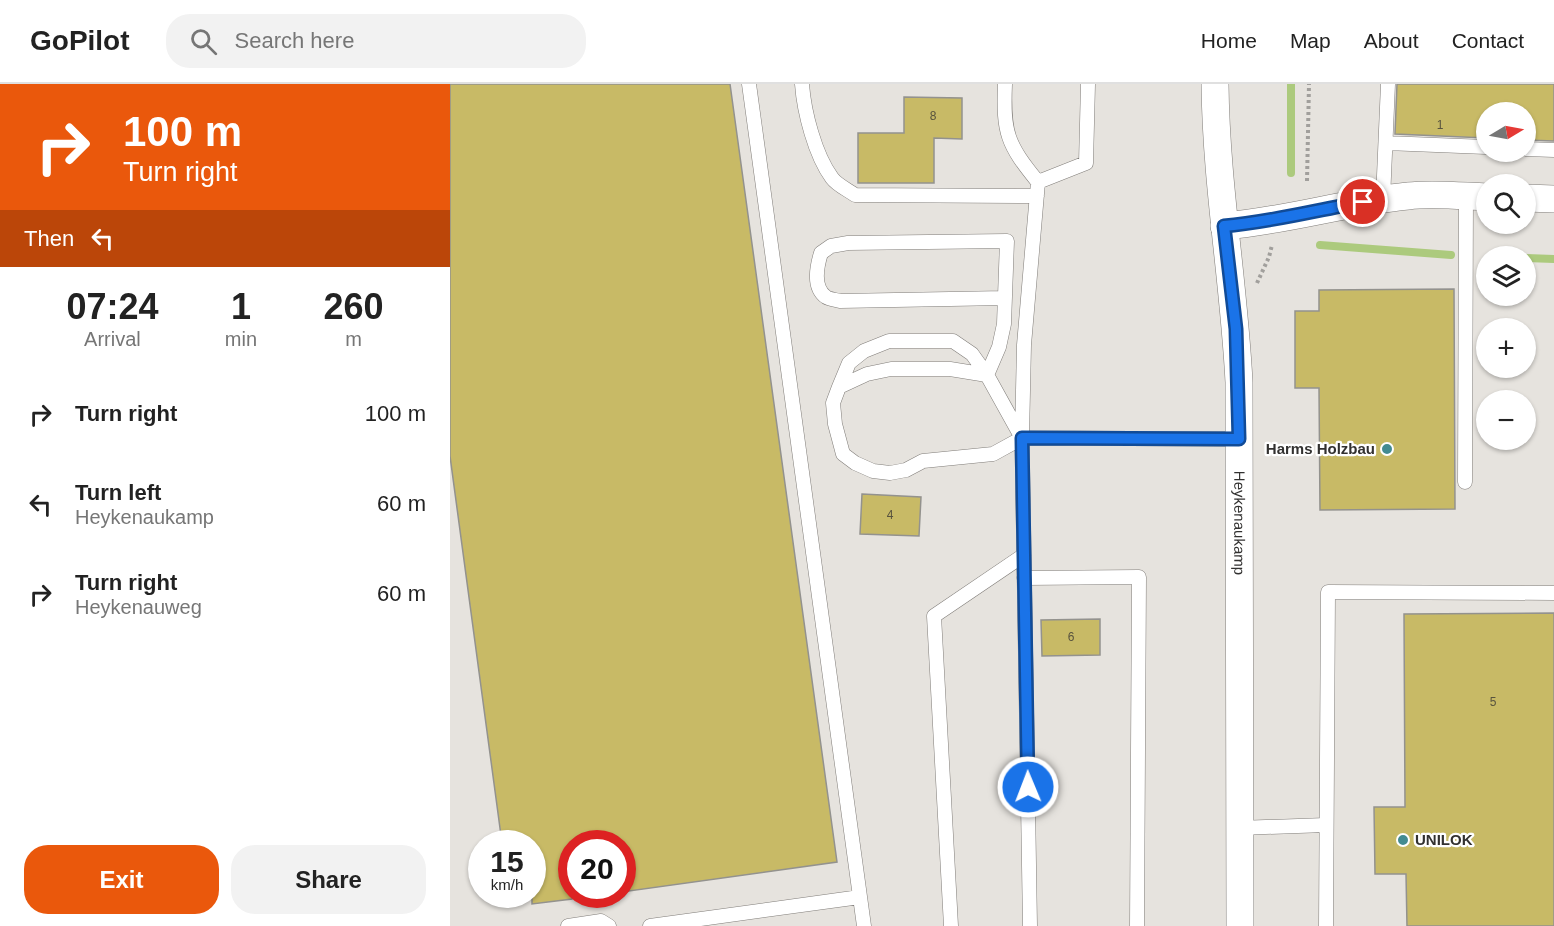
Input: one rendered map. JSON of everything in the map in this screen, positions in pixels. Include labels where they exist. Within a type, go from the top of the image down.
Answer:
[{"type":"street","name":"Heykenaukamp","points":[[1215,84],[1224,226],[1236,329],[1239,439],[1240,926]]},
{"type":"street","points":[[1224,226],[1270,222],[1331,207],[1383,199],[1423,195],[1476,197]]},
{"type":"street","points":[[1536,198],[1554,199]]},
{"type":"lane","points":[[749,84],[864,926]]},
{"type":"lane","points":[[802,84],[803,97],[817,149],[832,179],[855,195],[1037,189],[1086,164],[1088,84]]},
{"type":"lane","points":[[1005,84],[1004,115],[1007,133],[1017,156],[1037,189],[1024,345],[1022,438],[1030,926]]},
{"type":"lane","points":[[1383,199],[1388,84]]},
{"type":"lane","points":[[1386,143],[1476,147]]},
{"type":"lane","points":[[1536,149],[1554,150]]},
{"type":"lane","points":[[1465,482],[1466,230],[1476,197]]},
{"type":"lane","points":[[987,375],[999,346],[1004,324],[1005,298],[1007,241],[848,243],[831,246],[820,253],[817,269],[818,288],[826,297],[840,301],[1005,298]]},
{"type":"lane","points":[[1022,438],[987,375],[972,354],[953,342],[889,341],[864,351],[849,363],[834,404],[835,424],[843,454],[855,463],[873,471],[890,473],[906,470],[923,461],[993,454],[1022,438],[1239,439]]},
{"type":"lane","points":[[839,387],[867,374],[891,369],[950,369],[987,375]]},
{"type":"lane","points":[[951,926],[934,616],[1024,555]]},
{"type":"lane","points":[[1024,578],[1139,577],[1137,926]]},
{"type":"lane","points":[[1326,926],[1328,592],[1554,593]]},
{"type":"lane","points":[[1239,828],[1326,825]]},
{"type":"lane","points":[[650,926],[860,897]]},
{"type":"lane","points":[[568,926],[601,921],[609,926]]},
{"type":"path","points":[[1307,181],[1309,84]]},
{"type":"path","points":[[1249,284],[1257,283],[1269,257],[1271,242]]},
{"type":"building","points":[[450,84],[730,84],[837,862],[636,890],[636,830],[558,830],[558,901],[546,902],[546,830],[500,830],[450,456]]},
{"type":"building","points":[[1397,84],[1554,84],[1554,141],[1536,140],[1536,102],[1476,102],[1476,138],[1395,134]]},
{"type":"building","points":[[904,97],[962,98],[962,139],[934,138],[934,183],[858,183],[858,133],[904,133]]},
{"type":"building","name":"Harms Holzbau","points":[[1454,289],[1455,509],[1320,510],[1319,388],[1295,388],[1295,311],[1319,311],[1319,290]]},
{"type":"building","points":[[862,494],[921,497],[919,536],[860,534]]},
{"type":"building","points":[[1554,613],[1554,926],[1407,926],[1406,874],[1375,874],[1374,807],[1405,807],[1404,614]]},
{"type":"building","points":[[1100,619],[1100,655],[1042,656],[1041,620]]},
{"type":"waterway","points":[[1291,84],[1291,173]]},
{"type":"waterway","points":[[1320,245],[1451,255]]},
{"type":"waterway","points":[[1536,258],[1554,259]]},
{"type":"place","name":"Harms Holzbau","points":[[1387,449]]},
{"type":"place","name":"UNILOK","points":[[1403,840]]},
{"type":"route","points":[[1028,787],[1022,438],[1239,439],[1236,329],[1224,226],[1270,222],[1331,207],[1363,202]]}]
